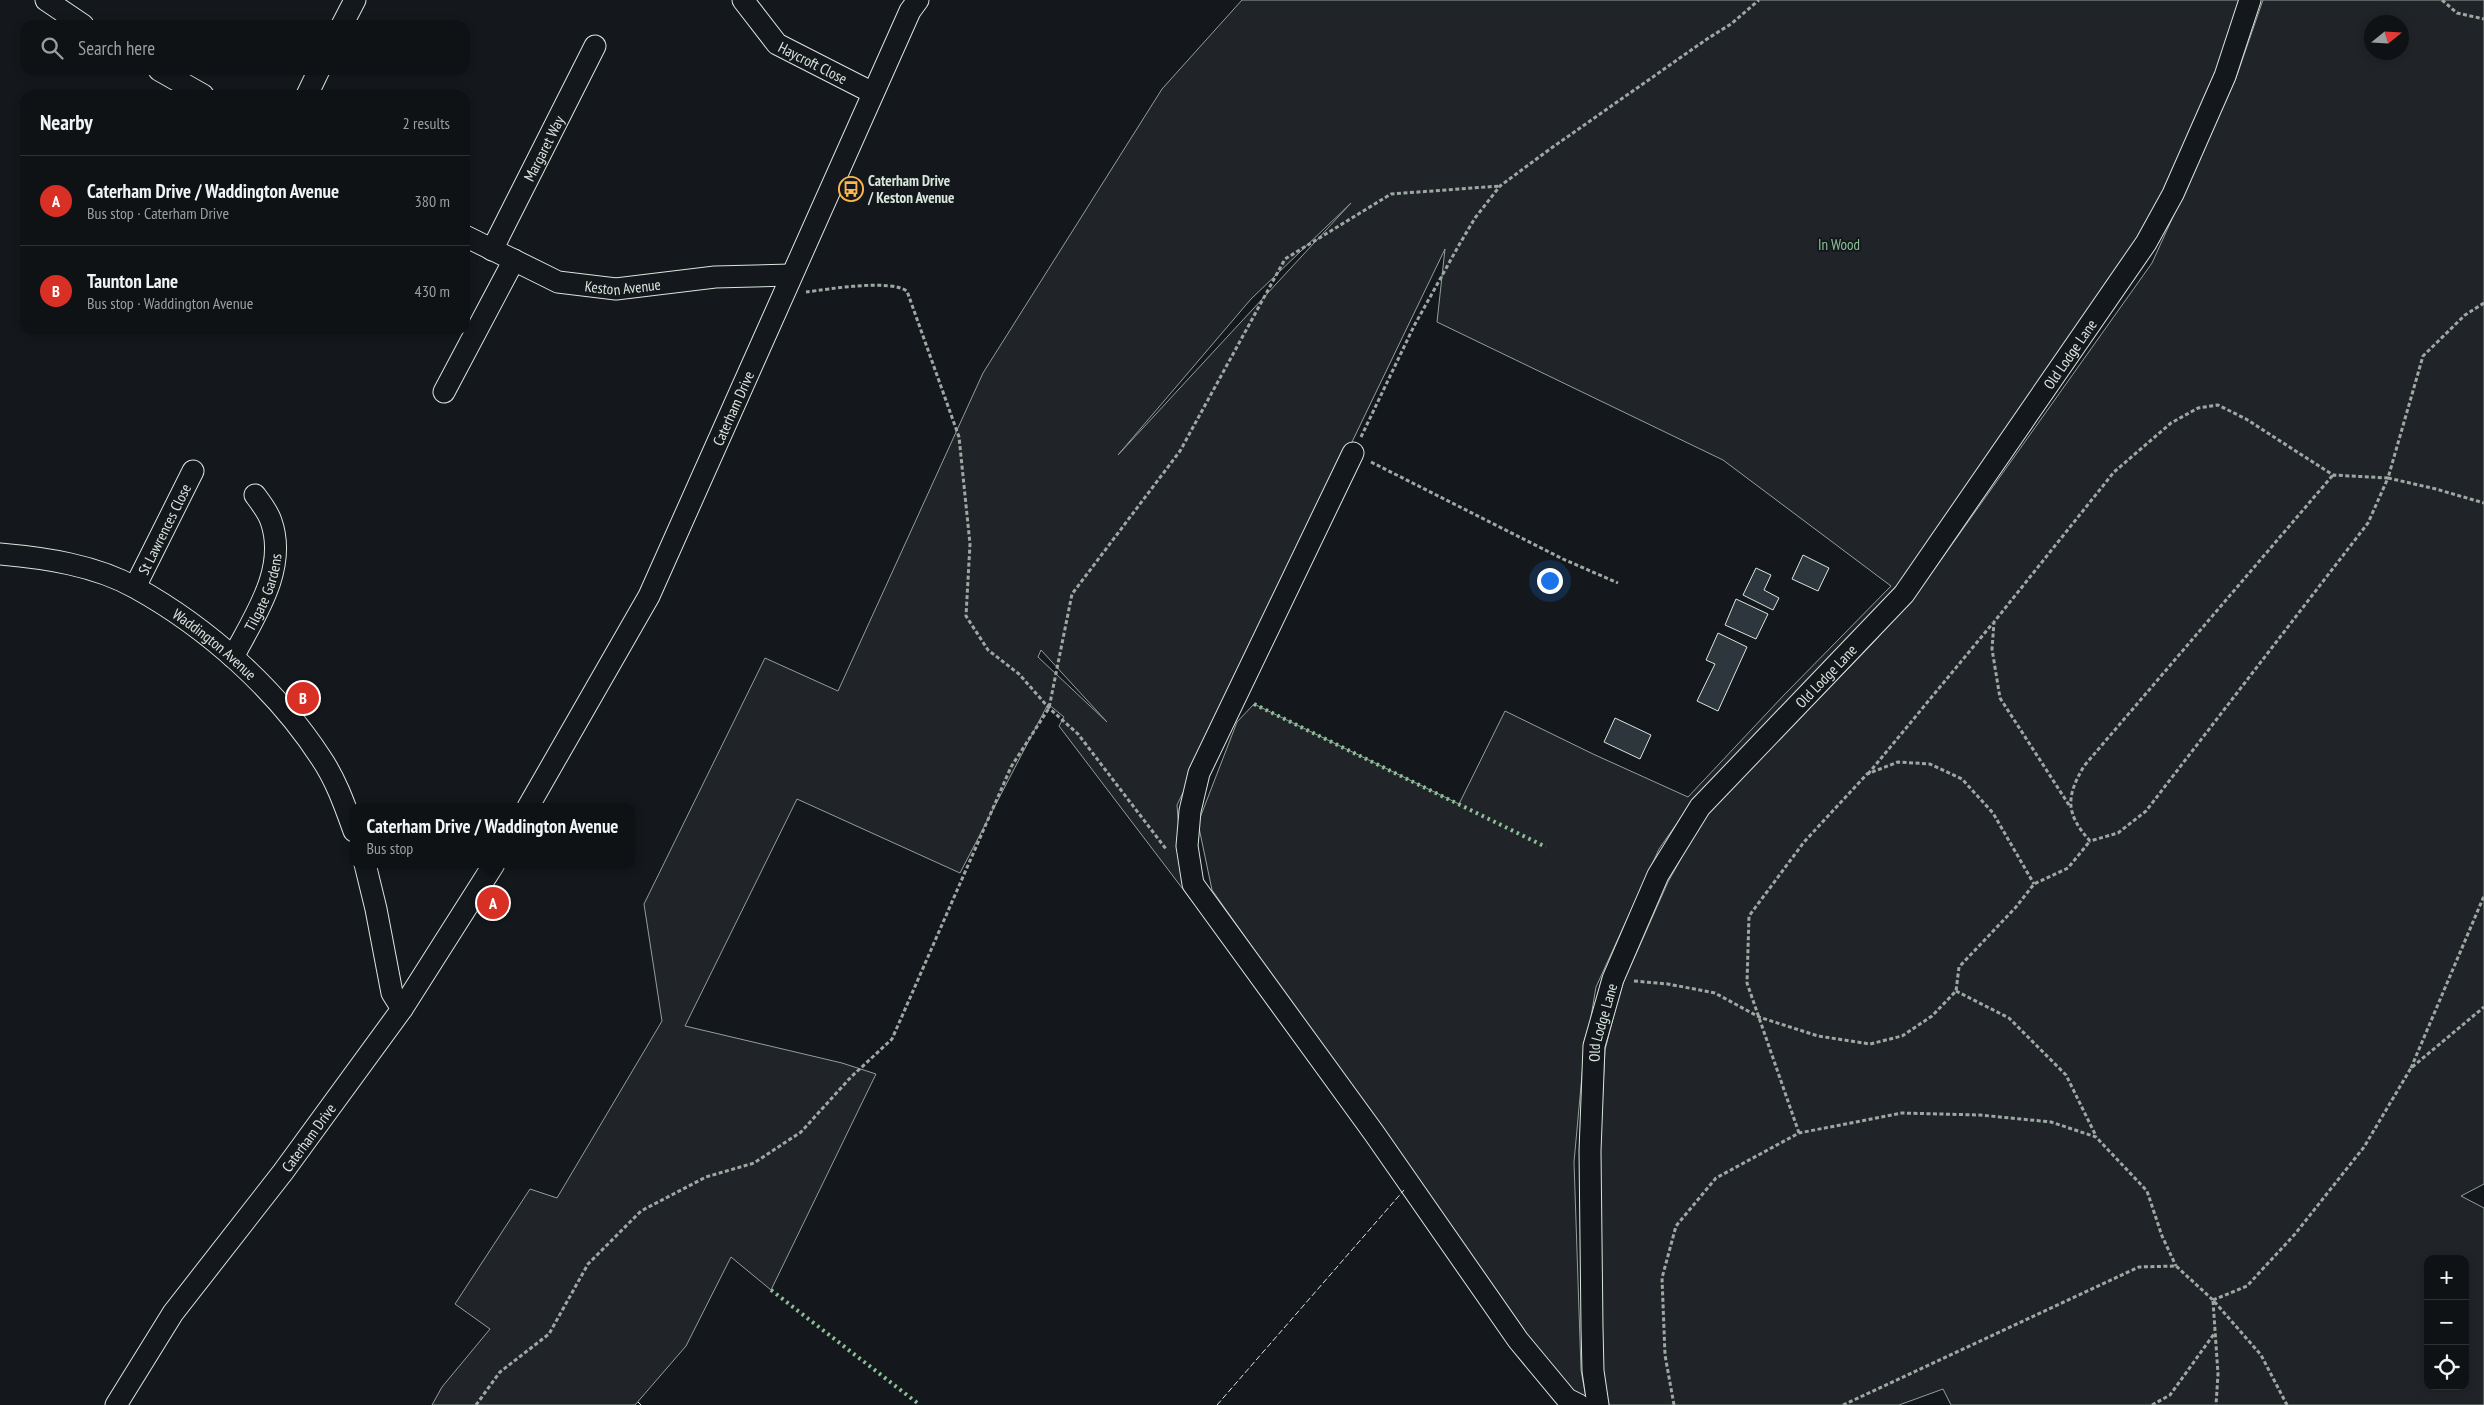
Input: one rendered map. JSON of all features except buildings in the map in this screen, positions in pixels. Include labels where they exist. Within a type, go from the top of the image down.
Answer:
[{"type":"street","points":[[46,0],[76,20]]},
{"type":"street","points":[[344,20],[354,0]]},
{"type":"street","name":"Haycroft Close","points":[[742,0],[777,44],[873,93]]},
{"type":"street","name":"Caterham Drive","points":[[530,803],[649,596],[910,11],[918,0]]},
{"type":"street","name":"Old Lodge Lane","points":[[1598,1405],[1593,1371],[1590,1151],[1594,1046],[1613,979],[1658,876],[1700,807],[1904,594],[2146,243],[2174,194],[2226,76],[2250,0]]},
{"type":"street","name":"Margaret Way","points":[[492,250],[596,46]]},
{"type":"street","points":[[168,75],[193,90]]},
{"type":"street","points":[[309,90],[317,75]]},
{"type":"street","name":"Keston Avenue","points":[[470,239],[558,282],[616,288],[715,277],[791,275]]},
{"type":"street","points":[[444,392],[514,260]]},
{"type":"street","points":[[1353,453],[1199,773],[1190,811],[1187,846],[1193,884],[1379,1141],[1518,1340],[1567,1399],[1579,1405]]},
{"type":"street","name":"St Lawrences Close","points":[[134,587],[193,471]]},
{"type":"street","name":"Tilgate Gardens","points":[[233,657],[269,589],[276,544],[271,520],[255,495]]},
{"type":"street","name":"Waddington Avenue","points":[[0,554],[48,558],[102,574],[134,587],[201,631],[258,680],[290,716],[322,759],[343,800],[350,820]]},
{"type":"street","points":[[366,868],[392,993],[402,1009]]},
{"type":"street","name":"Caterham Drive","points":[[116,1405],[173,1313],[283,1172],[402,1009],[491,868]]},
{"type":"path","points":[[1618,582],[1564,559],[1398,473],[1353,453],[1414,326],[1475,218],[1500,186],[1707,38],[1731,24],[1760,0]]},
{"type":"path","points":[[2442,0],[2457,13],[2484,19]]},
{"type":"path","points":[[476,1405],[500,1372],[549,1334],[588,1264],[641,1211],[706,1177],[754,1163],[800,1132],[851,1077],[892,1039],[1011,767],[1049,708],[1072,594],[1180,451],[1285,260],[1391,194],[1500,186]]},
{"type":"path","points":[[783,295],[849,287],[899,286],[907,291],[959,437],[970,544],[966,616],[988,650],[1019,674],[1049,708],[1078,734],[1169,853]]},
{"type":"path","points":[[1613,979],[1668,984],[1716,993],[1759,1017],[1818,1036],[1870,1044],[1902,1036],[1932,1016],[1956,991],[1959,967],[2016,907],[2034,884],[2068,868],[2090,840],[2118,833],[2146,811],[2368,523],[2388,478],[2423,356],[2465,315],[2484,303]]},
{"type":"path","points":[[1799,1133],[1747,983],[1749,916],[1804,842],[1867,774],[1994,622],[2114,472],[2172,423],[2198,408],[2218,405],[2246,419],[2333,475],[2388,478],[2436,488],[2484,503]]},
{"type":"path","points":[[2069,805],[2073,784],[2084,766],[2333,475]]},
{"type":"path","points":[[1994,622],[1992,649],[2000,698],[2069,805],[2076,826],[2090,840]]},
{"type":"path","points":[[1867,774],[1898,762],[1930,764],[1962,779],[1993,813],[2034,884]]},
{"type":"path","points":[[2213,1300],[2247,1286],[2295,1234],[2364,1147],[2410,1068],[2484,896]]},
{"type":"path","points":[[1956,991],[2009,1018],[2066,1075],[2096,1137],[2147,1191],[2162,1236],[2176,1266],[2213,1300],[2261,1355],[2287,1405]]},
{"type":"path","points":[[2410,1068],[2484,1007]]},
{"type":"path","points":[[1674,1405],[1665,1355],[1662,1278],[1676,1226],[1716,1178],[1799,1133],[1902,1113],[1980,1115],[2051,1122],[2096,1137]]},
{"type":"path","points":[[1843,1405],[2139,1267],[2176,1266]]},
{"type":"path","points":[[2213,1300],[2218,1374],[2216,1405]]},
{"type":"path","points":[[2152,1405],[2170,1395],[2214,1334]]},
{"type":"green space","name":"In Wood","points":[[1242,0],[2241,0],[2219,69],[2149,221],[1899,590],[1689,806],[1659,849],[1596,987],[1583,1064],[1574,1162],[1581,1370],[1586,1398],[1571,1392],[1527,1336],[1212,890],[1198,823],[1237,722],[1254,704],[1459,804],[1505,711],[1688,797],[1784,695],[1891,586],[1723,460],[1437,322],[1445,249],[1177,805],[1180,844],[1195,905],[1059,726],[1064,717],[1048,704],[960,873],[797,799],[685,1026],[842,1063],[876,1074],[771,1290],[731,1257],[686,1346],[635,1405],[432,1405],[442,1387],[490,1329],[455,1304],[530,1189],[557,1198],[662,1021],[644,904],[765,658],[838,691],[983,373],[1162,89]],"holes":[[[1351,203],[1118,455],[1251,299]],[[1041,650],[1107,722],[1038,657]]]},
{"type":"green space","points":[[2263,0],[2484,0],[2484,1184],[2461,1196],[2484,1208],[2484,1405],[1951,1405],[1943,1389],[1899,1405],[1609,1405],[1601,1367],[1596,1225],[1605,1050],[1620,990],[1668,882],[1704,817],[1872,644],[1916,595],[2152,263],[2236,78]]},
{"type":"hedge","points":[[1254,704],[1546,847]]},
{"type":"hedge","points":[[771,1290],[920,1405]]},
{"type":"fence","points":[[1217,1405],[1404,1190]]},
{"type":"fence","points":[[638,1402],[641,1405]]},
{"type":"place","name":"Caterham Drive / Keston Avenue","points":[[851,189]]},
{"type":"place","name":"Taunton Lane","points":[[303,698]]},
{"type":"place","name":"Caterham Drive / Waddington Avenue","points":[[493,903]]}]
